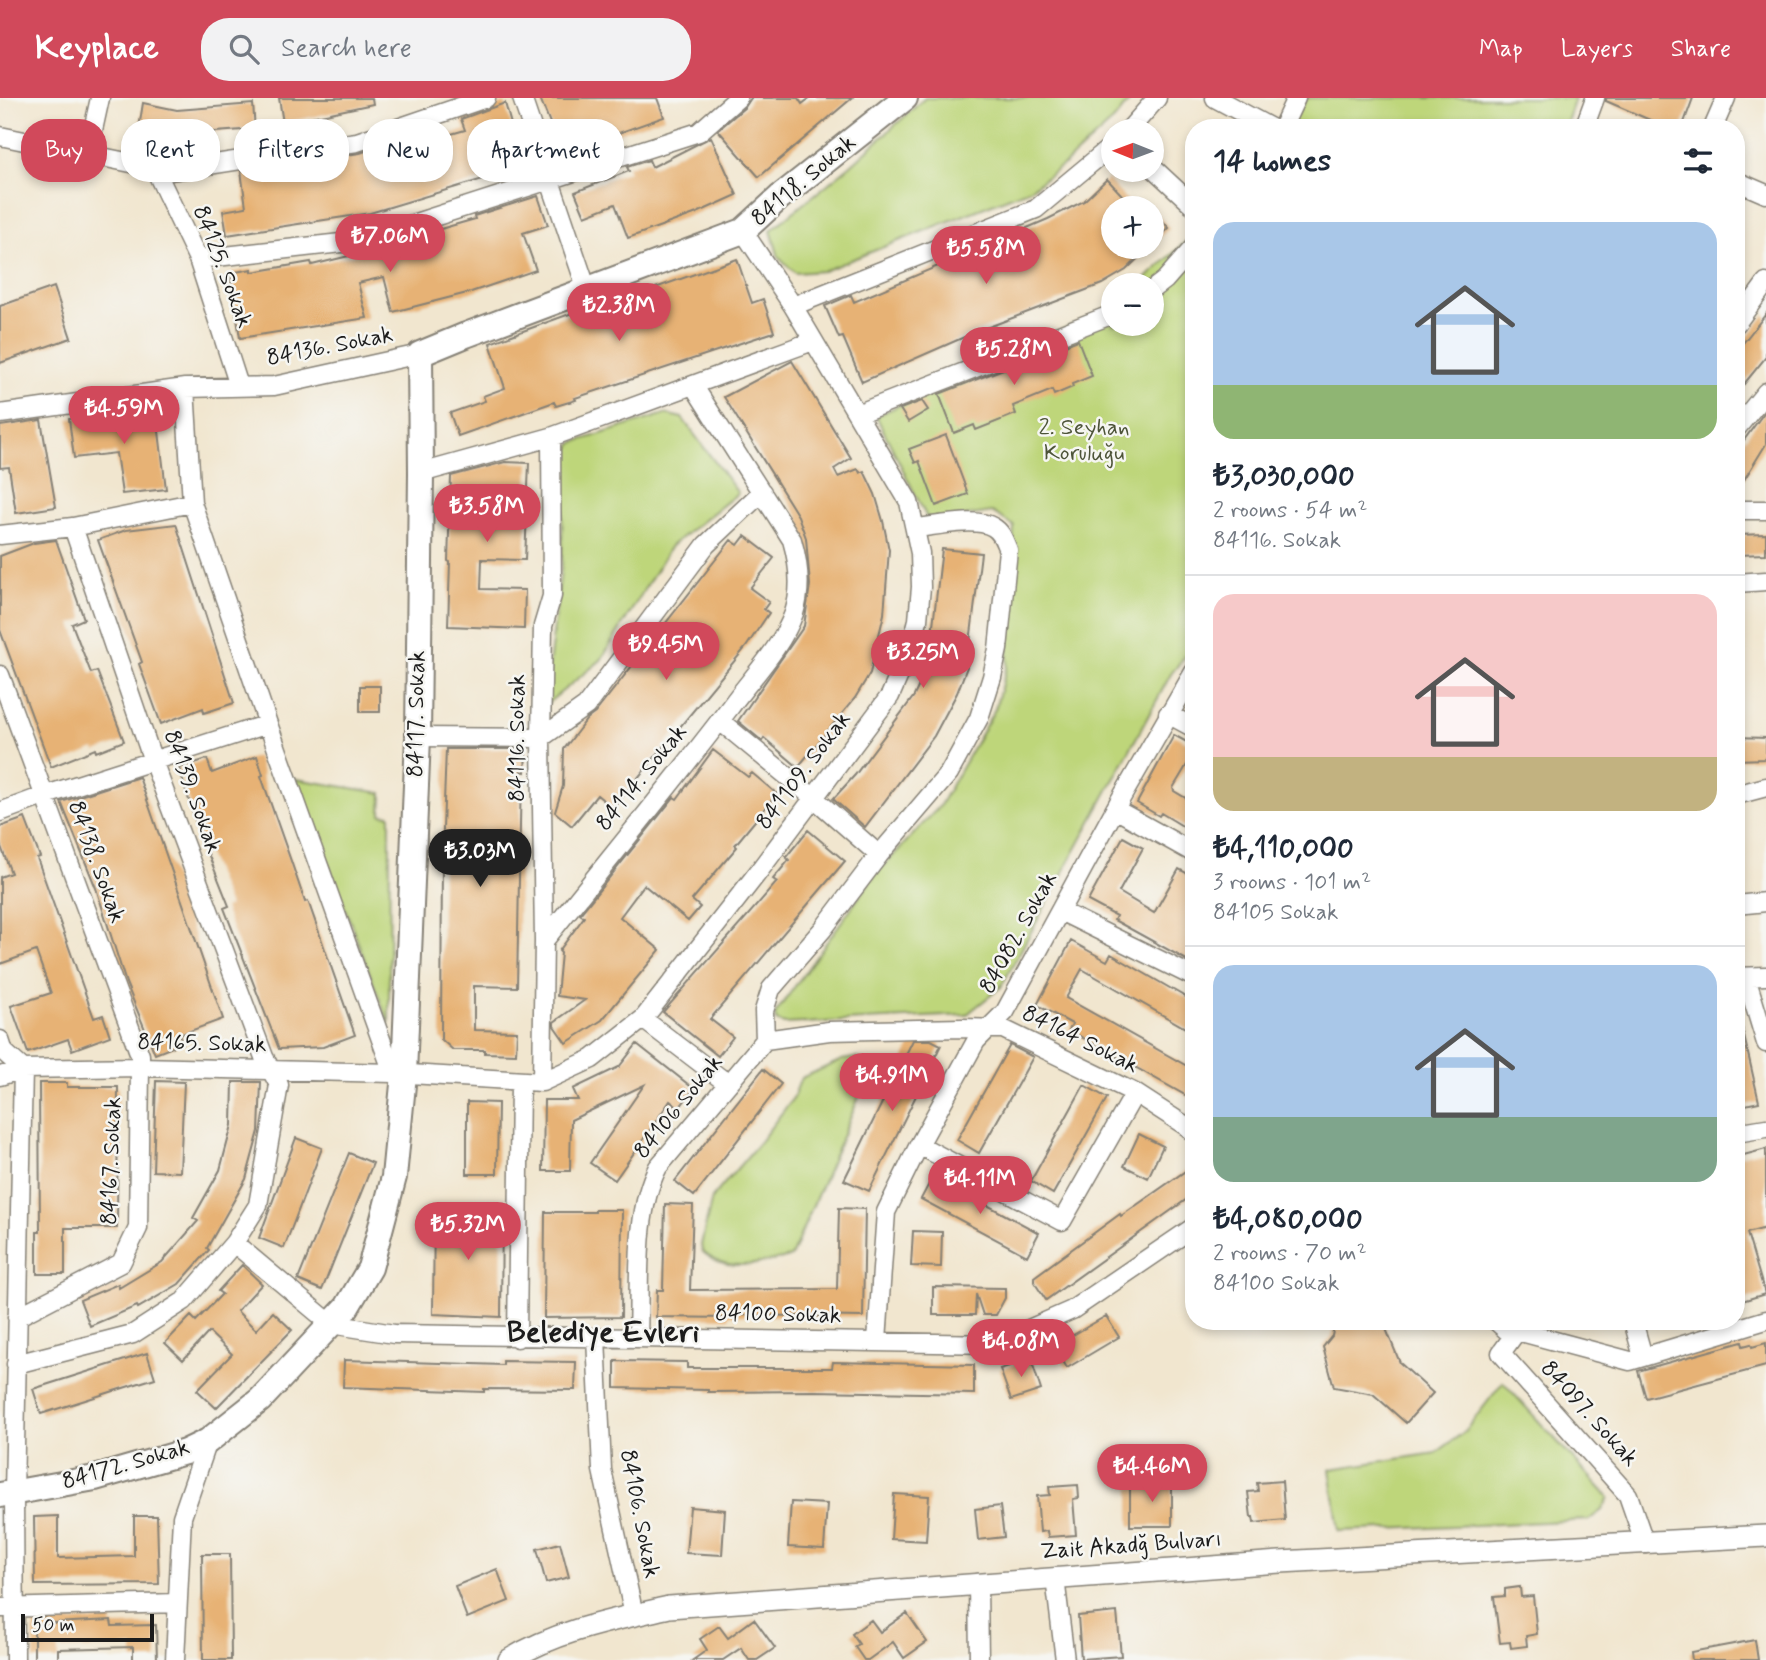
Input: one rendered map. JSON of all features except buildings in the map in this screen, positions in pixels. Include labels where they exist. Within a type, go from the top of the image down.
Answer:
[{"type":"main road","name":"84118. Sokak","points":[[420,355],[743,231],[895,101]]},
{"type":"main road","name":"84117. Sokak","points":[[331,1324],[347,1307],[370,1268],[394,1177],[418,737],[420,355]]},
{"type":"main road","name":"84172. Sokak","points":[[7,1494],[95,1478],[185,1452],[208,1441],[260,1400],[331,1324]]},
{"type":"street","points":[[95,119],[100,98]]},
{"type":"street","points":[[220,163],[357,142],[486,98]]},
{"type":"street","points":[[522,98],[529,119]]},
{"type":"street","points":[[624,155],[699,132],[738,98]]},
{"type":"street","points":[[1139,119],[1157,98]]},
{"type":"street","points":[[1215,98],[1254,119]]},
{"type":"street","points":[[1286,119],[1296,98]]},
{"type":"street","points":[[1591,119],[1595,98]]},
{"type":"street","points":[[1717,119],[1726,98]]},
{"type":"street","points":[[0,136],[21,140]]},
{"type":"street","points":[[793,306],[1035,209],[1101,155]]},
{"type":"street","points":[[1164,178],[1185,198]]},
{"type":"street","name":"84125. Sokak","points":[[160,182],[198,259],[239,386]]},
{"type":"street","points":[[198,259],[359,241],[537,182]]},
{"type":"street","points":[[550,182],[587,290]]},
{"type":"street","points":[[1745,185],[1766,194]]},
{"type":"street","name":"841109. Sokak","points":[[643,1019],[890,696],[906,663],[918,620],[921,587],[916,528],[909,502],[793,306],[743,231]]},
{"type":"street","points":[[1164,281],[1185,257]]},
{"type":"street","points":[[1745,311],[1766,282]]},
{"type":"street","points":[[857,414],[1101,319]]},
{"type":"street","points":[[421,473],[551,437],[813,341]]},
{"type":"street","name":"84136. Sokak","points":[[0,414],[185,388],[274,386],[420,355]]},
{"type":"street","name":"84114. Sokak","points":[[544,941],[720,721],[785,631],[794,613],[799,589],[799,564],[792,540],[693,386]]},
{"type":"street","points":[[185,388],[192,503],[268,724],[399,1073],[542,1082],[592,1059],[643,1019],[728,1084]]},
{"type":"street","points":[[1745,418],[1766,392]]},
{"type":"street","name":"84116. Sokak","points":[[542,1082],[544,941],[541,738],[543,626],[552,596],[551,437]]},
{"type":"street","points":[[418,737],[541,738],[586,706],[706,545],[762,492]]},
{"type":"street","points":[[0,535],[73,527],[192,503]]},
{"type":"street","points":[[1745,510],[1766,510]]},
{"type":"street","points":[[765,1040],[764,1012],[771,989],[949,773],[982,709],[992,677],[998,649],[1007,550],[1003,537],[995,528],[982,523],[916,528]]},
{"type":"street","name":"84139. Sokak","points":[[73,527],[153,761],[264,1057],[273,1070]]},
{"type":"street","points":[[1745,582],[1766,581]]},
{"type":"street","name":"84138. Sokak","points":[[0,675],[139,1055],[140,1067]]},
{"type":"street","name":"84082. Sokak","points":[[877,1341],[886,1212],[976,1041],[1005,1012],[1185,687]]},
{"type":"street","points":[[1168,714],[1185,722]]},
{"type":"street","points":[[720,721],[879,855]]},
{"type":"street","points":[[0,812],[268,724]]},
{"type":"street","points":[[1745,793],[1766,787]]},
{"type":"street","points":[[1115,809],[1185,848]]},
{"type":"street","points":[[1745,904],[1766,902]]},
{"type":"street","points":[[1060,911],[1185,973]]},
{"type":"street","points":[[1745,977],[1766,976]]},
{"type":"street","points":[[1745,988],[1766,1043]]},
{"type":"street","name":"84164 Sokak","points":[[765,1040],[829,1031],[1003,1029],[1135,1093],[1185,1125]]},
{"type":"street","points":[[0,1040],[4,1052],[23,1069],[9,1283],[17,1317],[7,1494],[8,1608],[15,1660]]},
{"type":"street","name":"84106 Sokak","points":[[638,1337],[643,1213],[650,1182],[659,1167],[765,1040]]},
{"type":"street","name":"84165. Sokak","points":[[0,1076],[23,1069],[140,1067],[399,1073]]},
{"type":"street","name":"84167. Sokak","points":[[17,1317],[121,1263],[138,1228],[140,1067]]},
{"type":"street","points":[[16,1364],[133,1334],[184,1301],[234,1243],[258,1205],[279,1085],[273,1070]]},
{"type":"street","points":[[517,1338],[520,1082]]},
{"type":"street","points":[[919,1145],[1062,1221],[1135,1093]]},
{"type":"street","points":[[1745,1132],[1766,1128]]},
{"type":"street","name":"84100 Sokak","points":[[331,1324],[394,1334],[517,1338],[638,1337],[995,1344],[1072,1310],[1185,1233]]},
{"type":"street","points":[[234,1243],[331,1324]]},
{"type":"street","name":"84097. Sokak","points":[[1745,1324],[1766,1320]]},
{"type":"street","points":[[1506,1330],[1513,1336]]},
{"type":"street","points":[[1636,1330],[1643,1357]]},
{"type":"street","name":"84097. Sokak","points":[[1645,1544],[1628,1495],[1501,1353],[1517,1331],[1630,1361],[1722,1330]]},
{"type":"street","name":"84106. Sokak","points":[[596,1337],[603,1470],[634,1615]]},
{"type":"street","points":[[175,1660],[182,1517],[208,1441]]},
{"type":"street","name":"Zait Akadğ Bulvarı","points":[[509,1660],[535,1644],[588,1626],[669,1607],[1280,1562],[1766,1536]]},
{"type":"street","points":[[1055,1578],[1065,1660]]},
{"type":"street","points":[[978,1583],[979,1660]]},
{"type":"street","points":[[8,1608],[177,1603]]},
{"type":"green space","points":[[925,98],[1132,98],[1115,119],[1101,119],[1101,132],[1065,164],[1030,189],[823,271],[795,273],[779,258],[771,230],[850,166]]},
{"type":"green space","points":[[1307,98],[1575,98],[1568,119],[1292,119]]},
{"type":"green space","name":"2. Seyhan Koruluğu","points":[[1185,242],[1185,656],[1171,674],[1001,987],[966,1015],[784,1024],[776,1021],[775,1014],[875,875],[939,807],[995,709],[1007,666],[1014,526],[992,512],[929,522],[876,416],[1101,312],[1101,336],[1164,336],[1164,273],[1152,273]]},
{"type":"green space","points":[[665,414],[682,418],[738,493],[671,546],[601,660],[544,706],[562,562],[563,458],[575,442]]},
{"type":"green space","points":[[296,779],[382,793],[381,814],[390,815],[389,1024]]},
{"type":"green space","points":[[842,1060],[864,1060],[869,1067],[868,1076],[791,1257],[744,1265],[733,1265],[711,1258],[702,1251],[701,1245],[712,1198],[793,1098],[801,1078]]},
{"type":"green space","points":[[1503,1382],[1609,1498],[1602,1510],[1589,1520],[1339,1531],[1330,1469],[1436,1453],[1464,1432]]},
{"type":"district","name":"Belediye Evleri","points":[[603,1332]]}]
